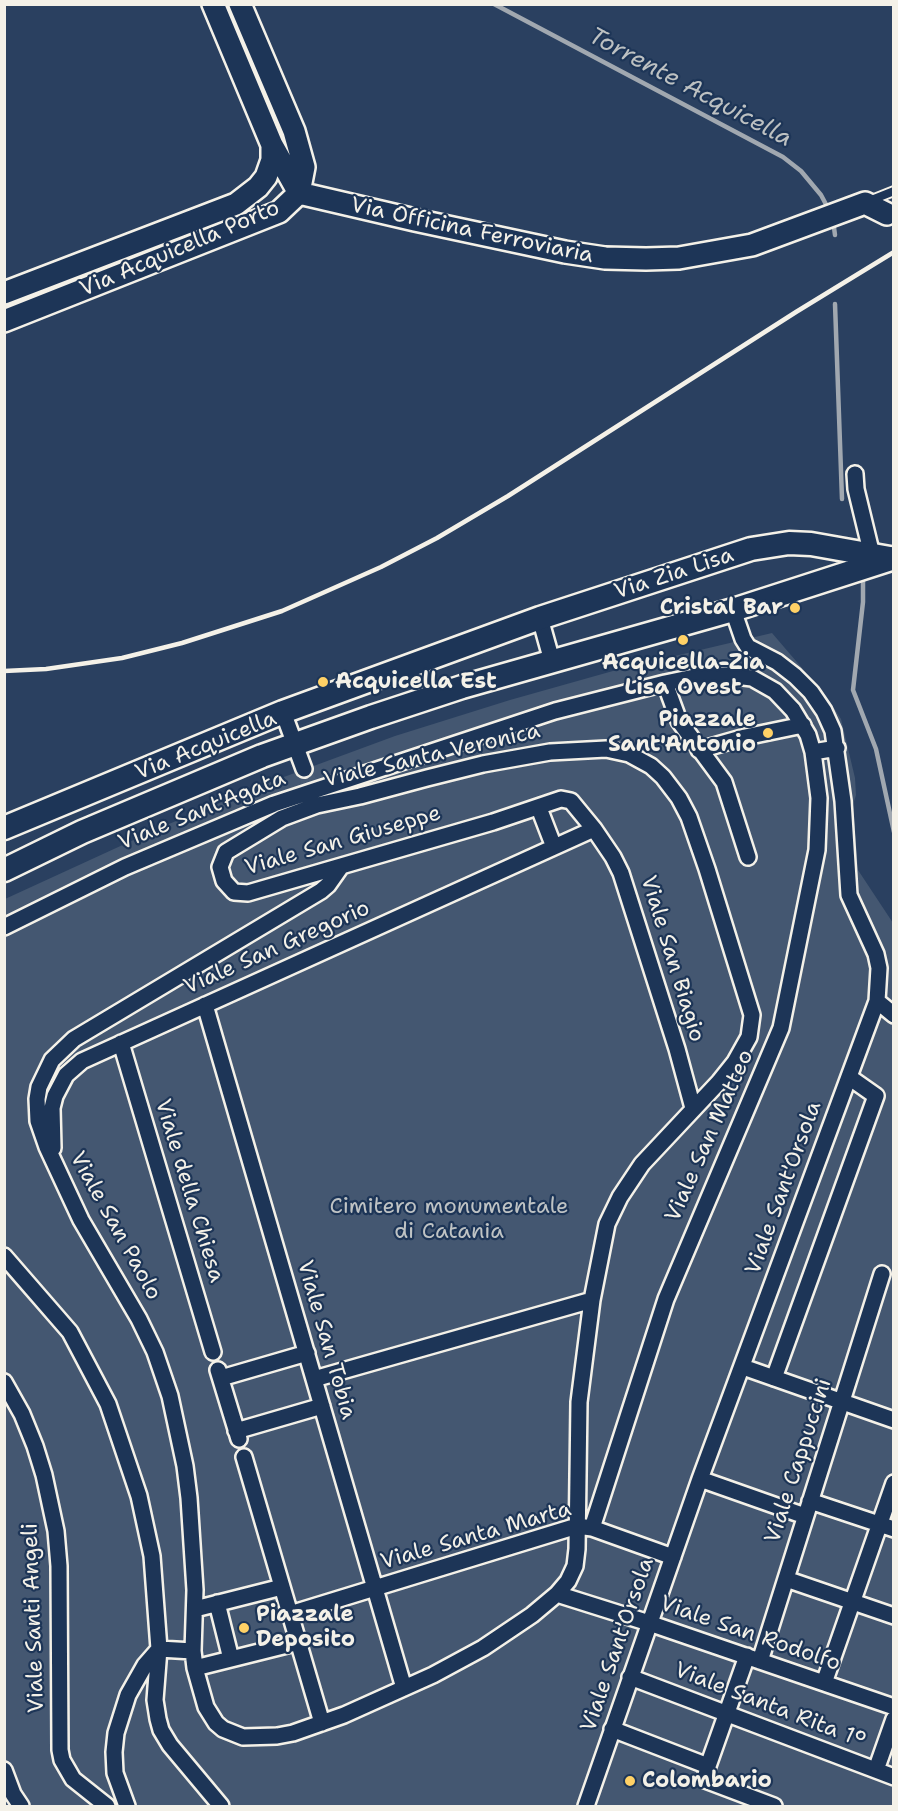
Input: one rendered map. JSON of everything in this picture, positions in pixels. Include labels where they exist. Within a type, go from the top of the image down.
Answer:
[{"type":"main road","points":[[213,4],[271,143],[299,193]]},
{"type":"main road","name":"Via Acquicella Porto","points":[[4,321],[279,212],[299,193],[304,167],[294,131],[240,4]]},
{"type":"main road","points":[[271,143],[294,131],[323,199],[279,212]]},
{"type":"main road","name":"Via Acquicella Porto","points":[[4,293],[236,204],[258,188],[266,177],[272,160],[271,143]]},
{"type":"main road","name":"Via Officina Ferroviaria","points":[[299,193],[565,252],[605,258],[679,258],[752,245],[865,203]]},
{"type":"main road","points":[[865,203],[887,214]]},
{"type":"main road","points":[[99,256],[108,281]]},
{"type":"main road","name":"Via Zia Lisa","points":[[283,712],[540,618],[751,549],[789,543],[811,544],[886,557]]},
{"type":"main road","points":[[811,544],[822,561],[823,568],[816,582]]},
{"type":"main road","points":[[296,744],[452,690],[733,610],[816,582],[842,576],[886,557]]},
{"type":"main road","name":"Via Acquicella","points":[[4,828],[283,712]]},
{"type":"main road","name":"Via Acquicella","points":[[4,870],[82,832],[262,756],[296,744]]},
{"type":"street","points":[[855,474],[856,489],[886,557]]},
{"type":"street","name":"Viale Sant'Orsola","points":[[586,1806],[700,1479],[877,1001],[879,968],[876,954],[849,895],[843,801],[833,731],[824,711],[811,692],[795,676],[777,662],[748,647],[733,610]]},
{"type":"street","points":[[540,618],[552,660]]},
{"type":"street","name":"Viale Sant'Agata","points":[[5,927],[125,867],[274,804],[313,794],[555,711],[665,683],[705,676],[726,675],[752,678],[776,691],[803,725]]},
{"type":"street","points":[[665,683],[678,721],[724,782],[748,856]]},
{"type":"street","name":"Via Acquicella","points":[[283,712],[296,744]]},
{"type":"street","points":[[699,750],[745,737],[803,725]]},
{"type":"street","name":"Viale San Matteo","points":[[585,1527],[666,1299],[782,1028],[817,850],[819,798],[813,752],[803,725]]},
{"type":"street","points":[[296,744],[304,769]]},
{"type":"street","points":[[813,752],[837,748]]},
{"type":"street","name":"Viale Santa Veronica","points":[[313,794],[550,752],[606,749],[629,754],[651,766],[679,798],[696,834],[752,1015],[751,1027],[744,1047],[719,1082],[642,1164],[620,1197],[608,1224],[592,1300],[579,1402],[585,1527],[575,1566],[568,1581],[557,1594],[516,1627],[483,1648],[404,1688],[322,1723]]},
{"type":"street","name":"Viale San Giuseppe","points":[[313,794],[282,818],[226,852],[222,859],[220,873],[228,887],[240,893],[340,868],[539,808],[561,799],[571,801],[594,829]]},
{"type":"street","points":[[539,808],[554,847]]},
{"type":"street","name":"Viale San Biagio","points":[[594,829],[613,857],[627,891],[693,1108]]},
{"type":"street","name":"Viale San Gregorio","points":[[54,1164],[52,1108],[60,1084],[73,1067],[82,1061],[594,829]]},
{"type":"street","name":"Viale San Paolo","points":[[322,1723],[277,1736],[243,1737],[232,1734],[210,1716],[195,1668],[193,1651],[195,1609],[189,1498],[185,1466],[166,1385],[140,1318],[81,1220],[46,1147],[37,1109],[39,1087],[52,1060],[74,1039],[321,891],[340,868]]},
{"type":"street","points":[[877,1001],[894,1015]]},
{"type":"street","name":"Viale San Tobia","points":[[205,1005],[404,1688]]},
{"type":"street","name":"Viale della Chiesa","points":[[121,1043],[213,1352]]},
{"type":"street","points":[[774,1378],[876,1096],[849,1077]]},
{"type":"street","points":[[4,1256],[70,1332],[108,1404],[128,1458],[144,1515],[152,1556],[159,1649],[155,1700],[161,1730],[184,1764],[221,1806]]},
{"type":"street","name":"Viale Cappuccini","points":[[708,1766],[727,1713],[786,1579],[882,1274]]},
{"type":"street","points":[[314,1379],[592,1300]]},
{"type":"street","points":[[306,1353],[220,1374],[238,1435],[322,1406]]},
{"type":"street","points":[[743,1367],[894,1420]]},
{"type":"street","name":"Viale Santi Angeli","points":[[4,1382],[22,1414],[35,1446],[56,1531],[59,1589],[60,1750],[73,1779],[107,1806]]},
{"type":"street","points":[[244,1457],[322,1723]]},
{"type":"street","points":[[700,1479],[808,1509],[886,1527]]},
{"type":"street","points":[[824,1683],[852,1602],[886,1527],[894,1483]]},
{"type":"street","name":"Viale Santa Marta","points":[[290,1614],[585,1527],[673,1557]]},
{"type":"street","points":[[786,1579],[894,1616]]},
{"type":"street","points":[[195,1609],[282,1587]]},
{"type":"street","name":"Viale San Rodolfo","points":[[557,1594],[650,1623],[894,1707]]},
{"type":"street","points":[[217,1604],[231,1659]]},
{"type":"street","points":[[195,1668],[299,1642]]},
{"type":"street","points":[[159,1649],[193,1651]]},
{"type":"street","points":[[127,1806],[116,1773],[114,1752],[116,1733],[128,1695],[145,1665],[159,1649]]},
{"type":"street","name":"Viale Santa Rita 1°","points":[[630,1677],[894,1777]]},
{"type":"street","points":[[876,1770],[894,1719]]},
{"type":"street","points":[[612,1730],[708,1766],[705,1780],[774,1806]]},
{"type":"street","points":[[4,1770],[21,1806]]},
{"type":"lane","points":[[865,203],[894,191]]},
{"type":"green space","name":"Cimitero monumentale di Catania","points":[[772,633],[826,696],[841,719],[855,778],[856,795],[853,805],[858,870],[893,923],[893,1806],[5,1806],[5,899],[164,826],[273,781],[395,736],[620,669]]},
{"type":"waterway","name":"Torrente Acquicella","points":[[494,4],[783,157],[801,171],[821,195],[829,210]]},
{"type":"waterway","name":"Torrente Acquicella","points":[[833,220],[835,235]]},
{"type":"waterway","name":"Torrente Acquicella","points":[[835,304],[842,499]]},
{"type":"waterway","points":[[863,580],[863,602],[853,690],[876,749],[894,832]]},
{"type":"tunnel","points":[[304,769],[310,785]]},
{"type":"railway","points":[[4,671],[46,669],[122,658],[182,643],[282,611],[381,567],[437,538],[508,496],[894,252]]},
{"type":"place","name":"Cristal Bar","points":[[795,608]]},
{"type":"place","name":"Acquicella-Zia Lisa Ovest","points":[[683,640]]},
{"type":"place","name":"Acquicella Est","points":[[323,682]]},
{"type":"place","name":"Piazzale Sant'Antonio","points":[[768,733]]},
{"type":"place","name":"Piazzale Deposito","points":[[244,1628]]},
{"type":"place","name":"Colombario","points":[[630,1781]]}]
